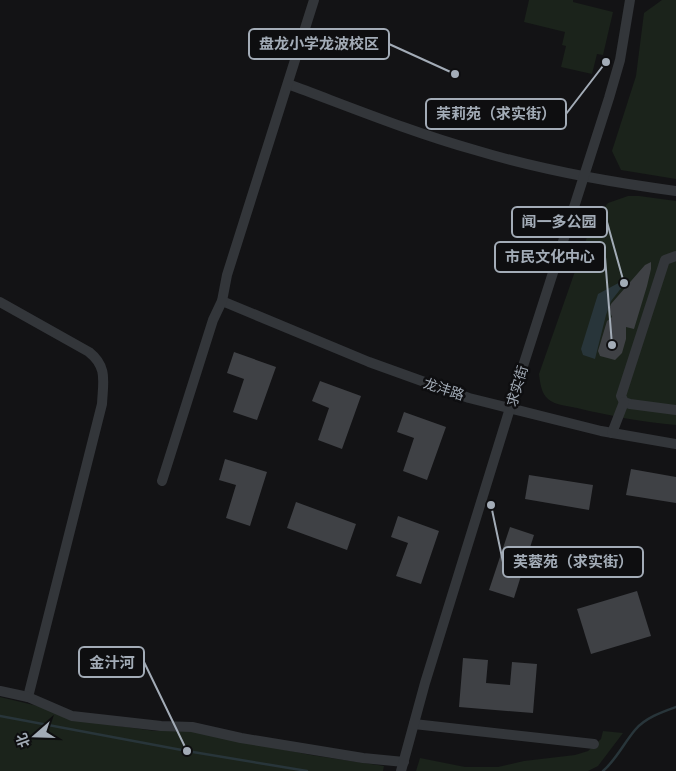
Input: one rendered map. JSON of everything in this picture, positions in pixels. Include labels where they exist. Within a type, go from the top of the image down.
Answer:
[{"type":"street","points":[[162,481],[213,320],[222,301],[227,275],[314,0]]},
{"type":"street","name":"求实街","points":[[402,768],[425,682],[510,407],[610,98],[620,60],[630,0]]},
{"type":"street","points":[[288,84],[401,126],[474,150],[584,178],[676,191]]},
{"type":"street","points":[[674,260],[665,260],[621,396],[624,402],[630,404],[676,410]]},
{"type":"street","name":"龙沣路","points":[[222,301],[416,380],[469,398],[612,433],[676,444]]},
{"type":"street","points":[[0,302],[89,352],[98,359],[103,373],[102,404],[28,697]]},
{"type":"street","points":[[612,433],[624,402]]},
{"type":"street","points":[[0,691],[28,697],[72,716],[161,726],[192,727],[240,738],[363,758],[402,768]]},
{"type":"street","points":[[414,724],[594,744]]},
{"type":"shaded area","points":[[529,0],[573,0],[573,2],[613,12],[603,55],[597,54],[592,74],[561,67],[566,46],[562,45],[565,32],[524,22]]},
{"type":"shaded area","points":[[662,0],[676,0],[676,179],[621,170],[612,151],[636,76],[644,13]]},
{"type":"shaded area","points":[[628,196],[676,201],[676,425],[602,414],[558,404],[546,397],[540,384],[539,374],[593,220],[608,203]]},
{"type":"shaded area","points":[[624,280],[626,282],[611,301],[595,359],[583,355],[581,349],[598,294]]},
{"type":"shaded area","points":[[0,697],[42,707],[69,719],[155,731],[187,730],[311,755],[384,766],[383,771],[0,771]]},
{"type":"shaded area","points":[[603,731],[623,733],[598,766],[588,771],[416,771],[420,758],[465,767],[498,767],[524,761],[575,755],[588,751],[601,739]]},
{"type":"building","points":[[651,262],[647,286],[634,329],[626,327],[626,339],[622,353],[615,360],[600,356],[598,351],[607,321],[612,317],[609,309],[611,304],[645,265]]},
{"type":"building","points":[[234,352],[276,367],[257,420],[233,412],[244,379],[227,373]]},
{"type":"building","points":[[320,381],[361,396],[342,449],[318,440],[329,408],[312,401]]},
{"type":"building","points":[[404,412],[446,427],[427,480],[403,471],[414,438],[397,432]]},
{"type":"building","points":[[225,459],[267,472],[250,526],[226,518],[236,485],[219,480]]},
{"type":"building","points":[[631,469],[676,477],[676,503],[626,495]]},
{"type":"building","points":[[529,475],[593,485],[589,510],[525,499]]},
{"type":"building","points":[[296,502],[356,524],[347,550],[287,528]]},
{"type":"building","points":[[398,516],[439,531],[421,584],[396,576],[408,543],[391,537]]},
{"type":"building","points":[[510,527],[534,535],[514,598],[489,590]]},
{"type":"building","points":[[637,591],[651,636],[591,654],[577,609]]},
{"type":"building","points":[[463,658],[488,660],[486,683],[510,685],[512,662],[537,664],[533,713],[459,707]]},
{"type":"waterway","points":[[603,771],[639,726],[654,716],[676,707]]},
{"type":"waterway","points":[[0,716],[307,771]]},
{"type":"place","name":"茉莉苑（求实街）","points":[[606,62]]},
{"type":"place","name":"盘龙小学龙波校区","points":[[455,74]]},
{"type":"place","name":"闻一多公园","points":[[624,283]]},
{"type":"place","name":"市民文化中心","points":[[612,345]]},
{"type":"place","name":"芙蓉苑（求实街）","points":[[491,505]]},
{"type":"place","name":"金汁河","points":[[187,751]]}]
